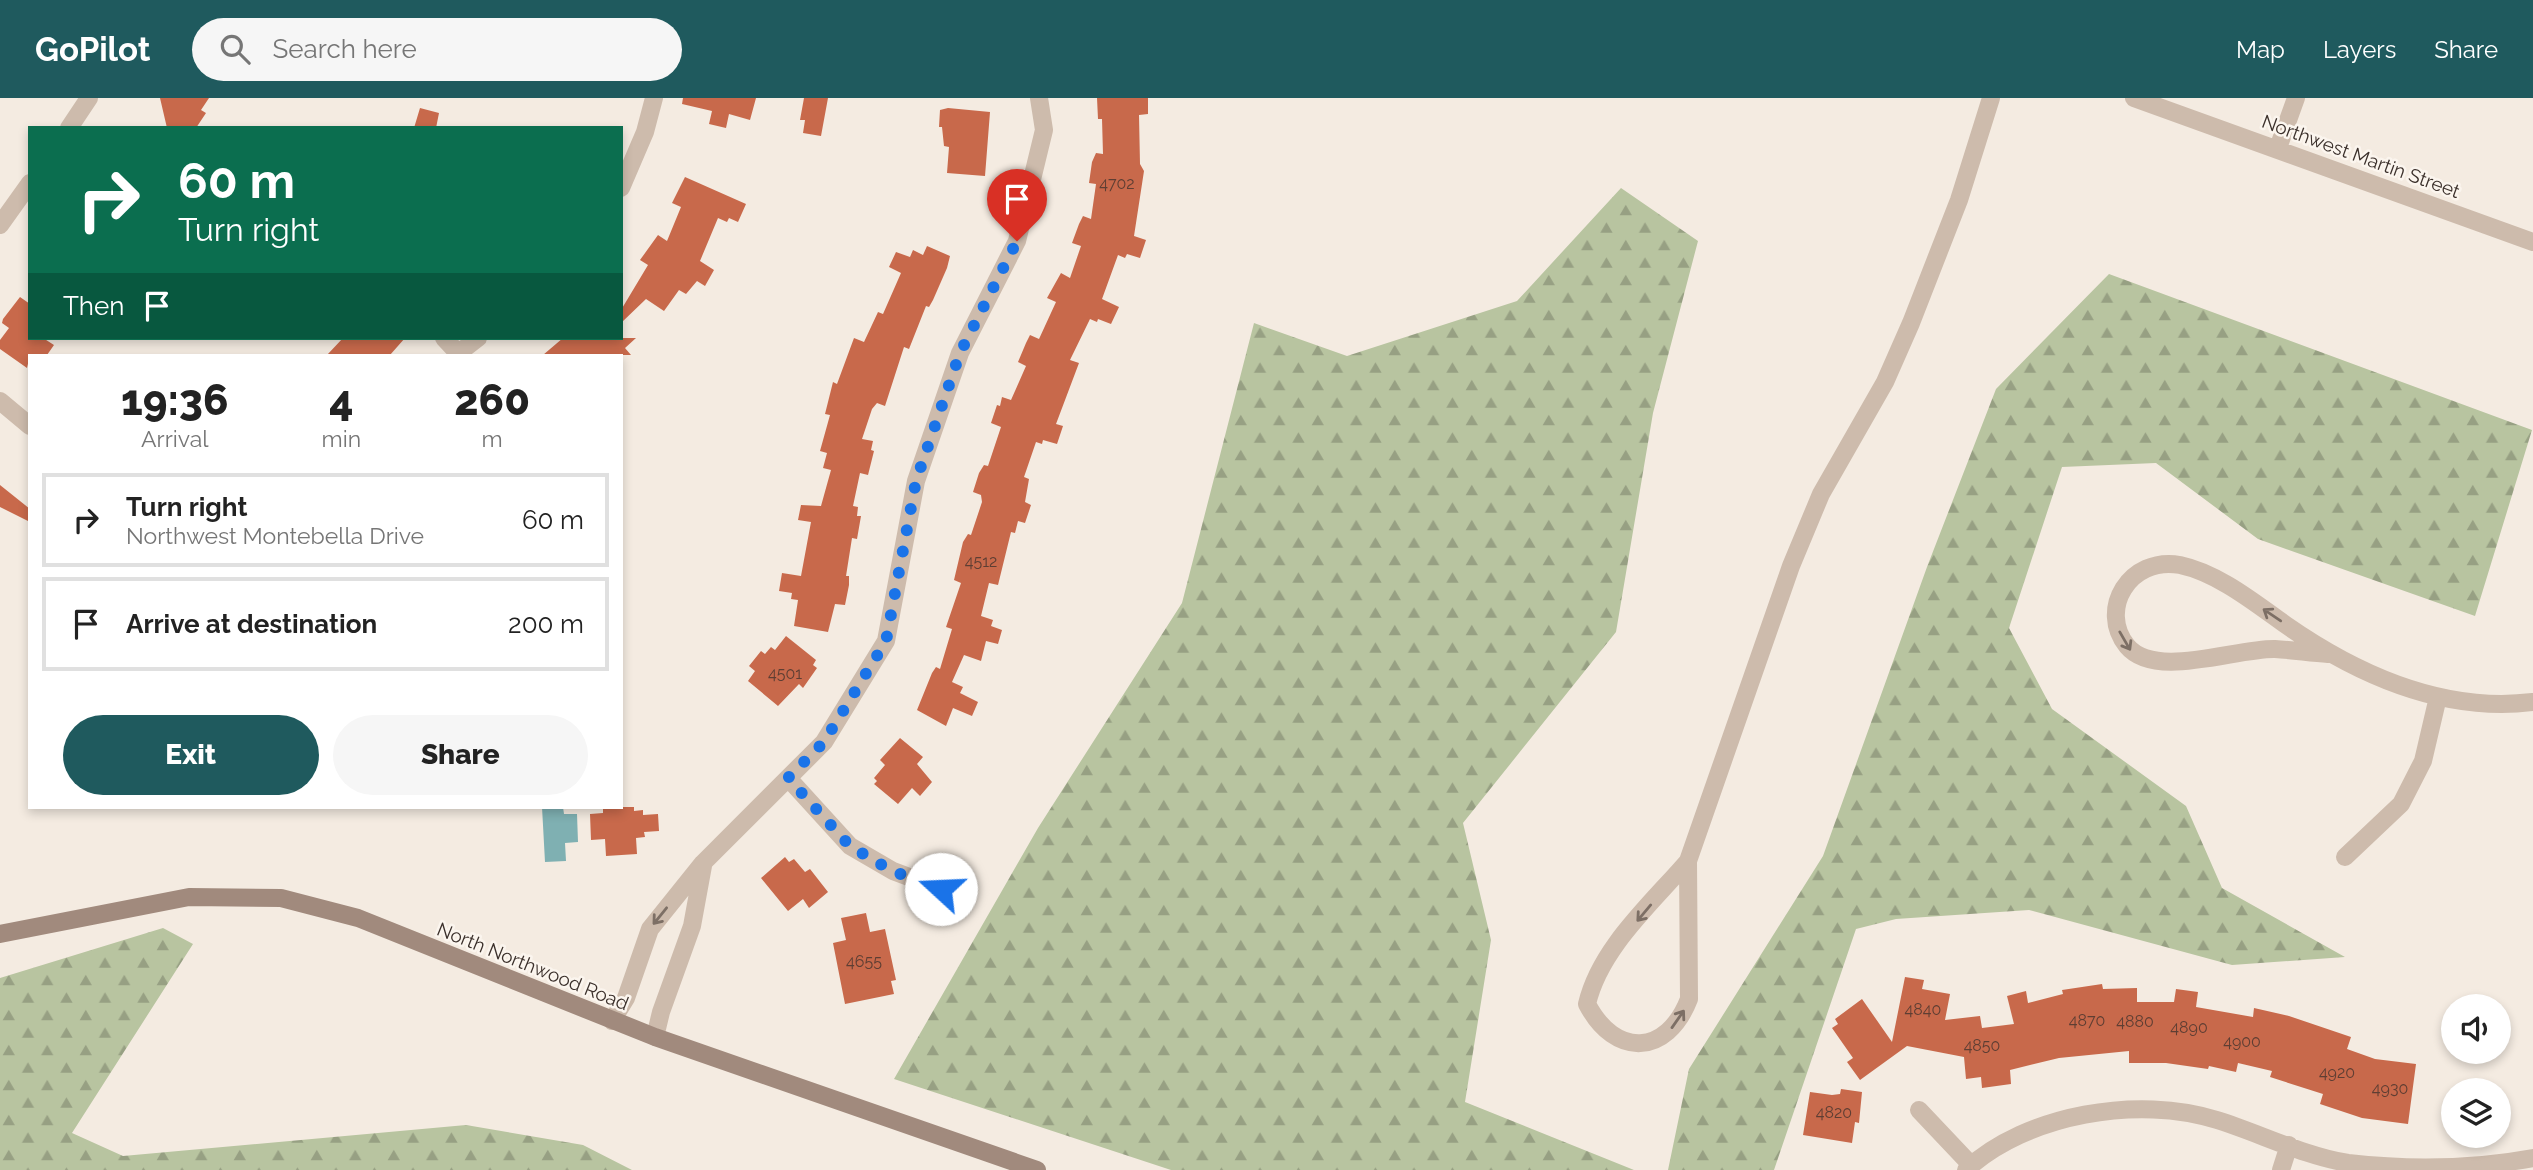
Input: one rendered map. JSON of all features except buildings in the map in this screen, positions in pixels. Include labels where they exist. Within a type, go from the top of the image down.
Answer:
[{"type":"street","points":[[70,126],[89,98]]},
{"type":"street","points":[[623,183],[645,132],[654,98]]},
{"type":"street","points":[[612,1021],[626,999],[650,929],[703,863],[824,742],[886,641],[916,481],[960,353],[1017,241],[1044,130],[1040,98]]},
{"type":"street","points":[[1688,861],[1612,950],[1592,982],[1587,1004],[1598,1025],[1616,1037],[1635,1044],[1662,1037],[1681,1020],[1689,999],[1688,861],[1791,566],[1821,494],[1885,382],[1912,323],[1959,200],[1991,98]]},
{"type":"street","name":"Northwest Martin Street","points":[[2134,98],[2533,242]]},
{"type":"street","points":[[2278,148],[2296,98]]},
{"type":"street","points":[[0,225],[28,186]]},
{"type":"street","points":[[446,340],[457,354],[475,340]]},
{"type":"street","points":[[0,401],[28,424]]},
{"type":"street","points":[[2328,654],[2274,649],[2155,662],[2134,654],[2121,637],[2117,616],[2122,593],[2132,575],[2151,564],[2181,565],[2229,586],[2328,654],[2385,681],[2438,697],[2504,706],[2533,702]]},
{"type":"street","points":[[2346,857],[2401,804],[2423,761],[2438,697]]},
{"type":"street","points":[[788,778],[850,846],[892,871],[941,889]]},
{"type":"street","points":[[655,1037],[661,1012],[692,926],[703,863]]},
{"type":"street","name":"North Northwood Road","points":[[0,934],[189,897],[281,898],[358,918],[655,1037],[1037,1170]]},
{"type":"street","points":[[1919,1110],[1968,1167],[2018,1136],[2066,1119],[2111,1110],[2159,1109],[2213,1119],[2346,1163],[2409,1168],[2481,1168],[2533,1158]]},
{"type":"street","points":[[2281,1170],[2289,1145]]},
{"type":"green space","points":[[1621,188],[1698,241],[1653,413],[1616,632],[1463,823],[1491,940],[1465,1102],[1634,1170],[1171,1170],[894,1079],[1038,828],[1182,603],[1254,323],[1347,356],[1517,301]]},
{"type":"green space","points":[[2109,274],[2532,430],[2475,616],[2258,539],[2156,463],[2062,467],[2009,628],[2052,709],[2186,806],[2222,888],[2345,957],[2232,965],[2029,910],[1896,919],[1856,929],[1774,1170],[1668,1170],[1689,1069],[1823,856],[1927,567],[1996,389]]},
{"type":"green space","points":[[163,928],[193,944],[72,1133],[123,1156],[466,1125],[583,1145],[632,1170],[0,1170],[0,978]]},
{"type":"water","points":[[542,809],[563,809],[564,814],[577,814],[578,842],[565,843],[566,861],[545,862]]},
{"type":"route","points":[[941,889],[892,871],[850,846],[788,778],[824,742],[886,641],[916,481],[960,353],[1017,241]]}]
